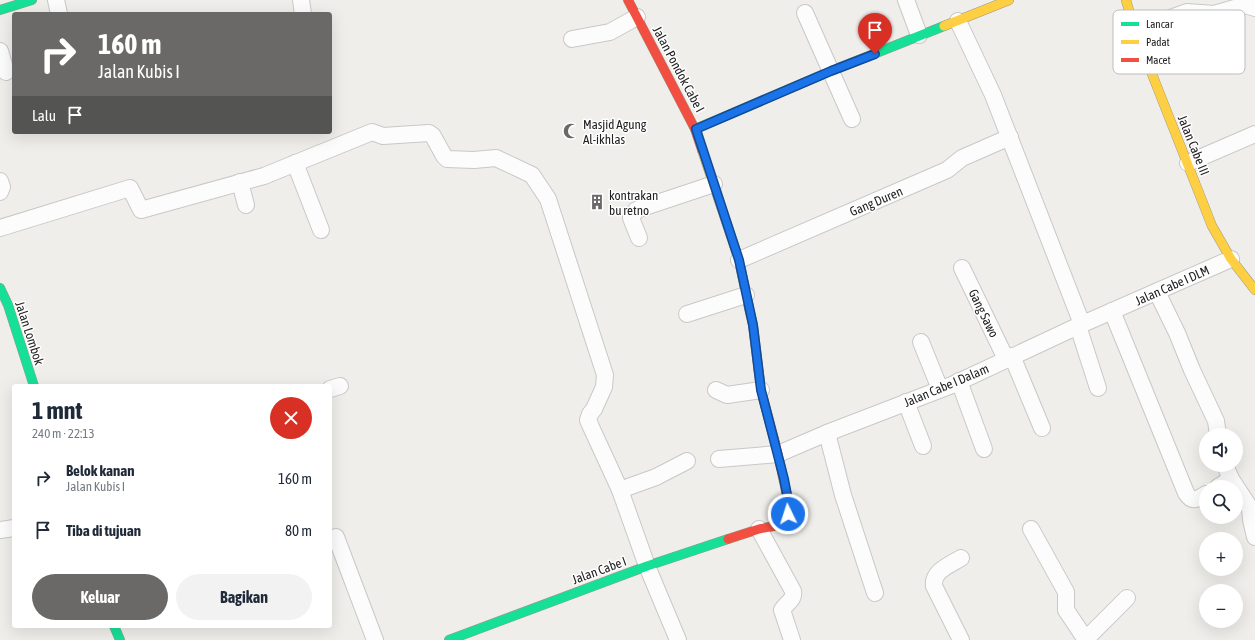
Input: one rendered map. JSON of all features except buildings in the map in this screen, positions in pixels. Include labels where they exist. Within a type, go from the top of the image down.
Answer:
[{"type":"street","points":[[0,10],[32,0]]},
{"type":"street","points":[[56,0],[59,12]]},
{"type":"street","points":[[301,0],[302,12]]},
{"type":"street","points":[[906,0],[919,35]]},
{"type":"street","points":[[696,129],[831,71],[1009,0]]},
{"type":"street","name":"Jalan Cabe III","points":[[1126,0],[1129,10]]},
{"type":"street","name":"Jalan Pondok Cabe I","points":[[630,1],[696,129],[739,260],[753,325],[761,390],[778,454],[789,505],[788,514],[782,522],[774,526],[759,529]]},
{"type":"street","points":[[1228,10],[1245,5],[1255,8]]},
{"type":"street","points":[[805,13],[852,119]]},
{"type":"street","points":[[572,39],[610,32],[637,17]]},
{"type":"street","points":[[958,20],[993,95],[1010,137],[1080,325],[1098,388]]},
{"type":"street","points":[[0,51],[6,72]]},
{"type":"street","name":"Jalan Cabe III","points":[[1152,74],[1212,226],[1231,259],[1255,290]]},
{"type":"street","points":[[0,228],[130,188],[141,210],[264,176],[372,132],[383,136],[429,133],[433,136],[447,159],[474,160],[496,158],[532,175],[548,200],[605,375],[604,387],[588,420],[590,427],[620,490],[647,566],[678,640]]},
{"type":"street","points":[[1188,163],[1255,134]]},
{"type":"street","name":"Gang Duren","points":[[739,260],[947,170],[962,158],[1010,137]]},
{"type":"street","points":[[295,163],[321,230]]},
{"type":"street","points":[[0,181],[2,187],[0,192]]},
{"type":"street","points":[[240,182],[246,205]]},
{"type":"street","points":[[639,238],[631,218],[636,210],[714,184]]},
{"type":"street","name":"Jalan Cabe I DLM","points":[[1112,312],[1231,259]]},
{"type":"street","name":"Gang Sawo","points":[[962,268],[1009,357],[1042,428]]},
{"type":"street","name":"Jalan Lombok","points":[[0,288],[8,306],[33,384]]},
{"type":"street","points":[[1157,292],[1216,421],[1217,428]]},
{"type":"street","points":[[687,314],[746,295]]},
{"type":"street","points":[[1112,312],[1186,493],[1188,497],[1194,500],[1199,499]]},
{"type":"street","name":"Jalan Cabe I Dalam","points":[[719,459],[778,454],[959,381],[1009,357],[1112,312]]},
{"type":"street","points":[[921,342],[940,389]]},
{"type":"street","points":[[959,381],[984,449]]},
{"type":"street","points":[[716,390],[727,395],[761,390]]},
{"type":"street","points":[[906,402],[923,446]]},
{"type":"street","points":[[827,433],[843,495],[875,593]]},
{"type":"street","points":[[620,490],[656,477],[687,461]]},
{"type":"street","points":[[1225,477],[1250,508],[1255,536]]},
{"type":"street","points":[[0,530],[12,528]]},
{"type":"street","points":[[759,529],[793,591],[793,598],[782,610],[792,640]]},
{"type":"street","name":"Jalan Cabe I","points":[[449,640],[469,636],[647,566],[759,529]]},
{"type":"street","points":[[1031,529],[1066,592],[1066,610],[1085,640],[1127,598]]},
{"type":"street","points":[[336,537],[375,640]]},
{"type":"street","points":[[960,640],[933,582],[934,577],[938,573],[961,558]]},
{"type":"street","points":[[115,628],[120,640]]},
{"type":"traffic: fast","points":[[0,10],[32,0]]},
{"type":"traffic: fast","points":[[695,129],[831,71],[944,26]]},
{"type":"traffic: fast","points":[[0,288],[8,305],[33,384]]},
{"type":"traffic: fast","points":[[449,640],[647,566],[728,539]]},
{"type":"traffic: fast","points":[[115,628],[120,640]]},
{"type":"traffic: slow","points":[[944,26],[1009,0]]},
{"type":"traffic: slow","points":[[1126,0],[1129,10]]},
{"type":"traffic: slow","points":[[1152,74],[1212,226],[1231,259],[1255,290]]},
{"type":"traffic: slow","points":[[702,150],[739,260],[749,308]]},
{"type":"traffic: jam","points":[[628,0],[695,129],[702,150]]},
{"type":"traffic: jam","points":[[728,539],[774,526],[782,521],[788,514],[789,505],[778,454],[761,390],[753,325],[749,308]]},
{"type":"place","name":"Masjid Agung Al-ikhlas","points":[[571,131]]},
{"type":"place","name":"kontrakan bu retno","points":[[597,202]]},
{"type":"route","points":[[788,514],[789,505],[784,479],[761,390],[753,325],[739,260],[696,129],[831,71],[875,54]]}]
